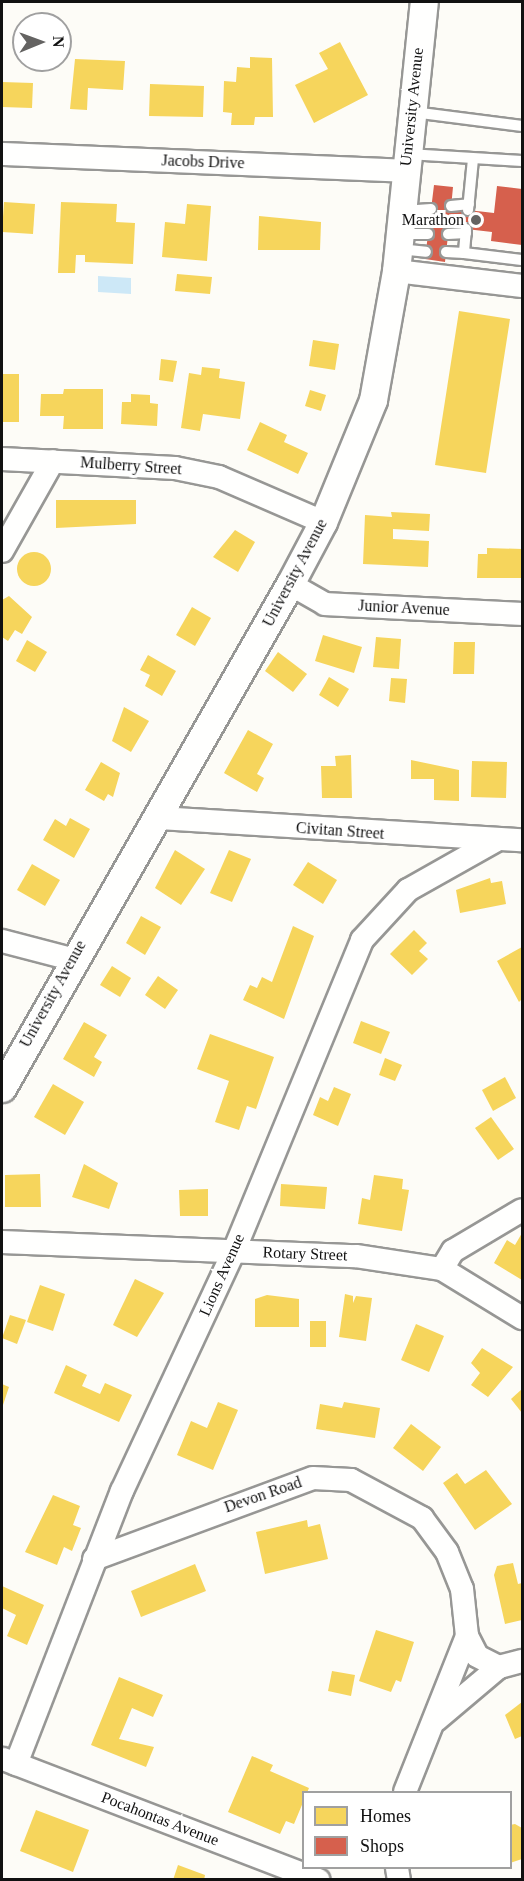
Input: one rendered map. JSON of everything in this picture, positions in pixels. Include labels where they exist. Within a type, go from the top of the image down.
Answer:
[{"type":"street","name":"University Avenue","points":[[2,1088],[71,959],[158,818],[290,584],[323,522],[373,400],[399,242],[424,2]]},
{"type":"street","name":"Jacobs Drive","points":[[2,154],[406,163]]},
{"type":"street","points":[[399,242],[522,286]]},
{"type":"street","name":"Mulberry Street","points":[[2,459],[175,468],[219,477],[323,522]]},
{"type":"street","points":[[2,551],[53,461]]},
{"type":"street","name":"Junior Avenue","points":[[290,584],[325,603],[522,614]]},
{"type":"street","name":"Civitan Street","points":[[158,818],[495,841],[522,840]]},
{"type":"street","points":[[418,836],[430,859],[428,876]]},
{"type":"street","name":"Lions Avenue","points":[[9,1761],[94,1559],[234,1251],[362,940],[428,876],[495,841]]},
{"type":"street","points":[[2,941],[71,959]]},
{"type":"street","points":[[442,1269],[453,1251],[522,1210]]},
{"type":"street","name":"Rotary Street","points":[[2,1242],[356,1256],[442,1269],[522,1318]]},
{"type":"street","name":"Devon Road","points":[[94,1559],[256,1495],[313,1478],[351,1480],[422,1518],[447,1552],[462,1589],[467,1636],[405,1791]]},
{"type":"street","points":[[467,1636],[477,1656],[499,1667]]},
{"type":"street","points":[[432,1724],[499,1667],[522,1661]]},
{"type":"street","name":"Pocahontas Avenue","points":[[9,1761],[319,1880]]},
{"type":"lane","points":[[411,112],[522,126]]},
{"type":"lane","points":[[406,163],[473,159],[522,161]]},
{"type":"lane","points":[[451,206],[469,207],[473,159]]},
{"type":"lane","points":[[399,242],[431,208]]},
{"type":"lane","points":[[448,234],[466,231],[464,253]]},
{"type":"lane","points":[[399,242],[428,234]]},
{"type":"lane","points":[[399,242],[426,252]]},
{"type":"lane","points":[[446,252],[522,260]]},
{"type":"water","points":[[98,276],[131,278],[131,294],[98,292]]},
{"type":"building: Homes","points":[[340,42],[368,95],[314,123],[295,85],[328,69],[319,53]]},
{"type":"building: Homes","points":[[250,57],[272,58],[273,117],[255,117],[254,125],[231,125],[232,113],[223,112],[224,81],[236,82],[237,67],[250,68]]},
{"type":"building: Homes","points":[[75,59],[125,61],[123,90],[88,88],[87,110],[70,109]]},
{"type":"building: Homes","points":[[2,82],[33,83],[32,108],[2,107]]},
{"type":"building: Homes","points":[[150,84],[204,86],[203,117],[149,116]]},
{"type":"building: Homes","points":[[4,202],[35,204],[33,234],[2,232]]},
{"type":"building: Homes","points":[[61,202],[117,204],[116,222],[135,223],[133,264],[85,262],[85,255],[76,255],[75,273],[58,273]]},
{"type":"building: Homes","points":[[187,204],[211,206],[207,261],[162,257],[165,222],[185,224]]},
{"type":"building: Homes","points":[[259,216],[321,222],[320,250],[258,250]]},
{"type":"building: Homes","points":[[177,274],[212,277],[210,294],[175,291]]},
{"type":"building: Homes","points":[[459,311],[510,319],[486,473],[435,465]]},
{"type":"building: Homes","points":[[313,340],[339,344],[335,370],[309,366]]},
{"type":"building: Homes","points":[[161,359],[177,361],[173,382],[159,380]]},
{"type":"building: Homes","points":[[202,367],[220,369],[219,378],[245,382],[240,419],[203,414],[200,431],[181,428],[189,373],[201,375]]},
{"type":"building: Homes","points":[[2,374],[19,374],[19,422],[2,422]]},
{"type":"building: Homes","points":[[64,389],[103,389],[103,429],[63,429],[64,416],[40,416],[41,394],[63,394]]},
{"type":"building: Homes","points":[[310,390],[326,395],[321,411],[305,406]]},
{"type":"building: Homes","points":[[131,394],[150,395],[150,403],[158,404],[157,426],[121,424],[122,402],[131,402]]},
{"type":"building: Homes","points":[[260,422],[287,435],[284,442],[308,453],[298,474],[247,450]]},
{"type":"building: Homes","points":[[56,500],[136,500],[136,524],[56,528]]},
{"type":"building: Homes","points":[[391,512],[430,514],[429,531],[393,529],[393,539],[429,541],[428,567],[363,564],[365,515],[392,517]]},
{"type":"building: Homes","points":[[235,530],[255,542],[238,572],[213,557]]},
{"type":"building: Homes","points":[[487,548],[522,549],[522,578],[477,578],[478,554],[487,554]]},
{"type":"building: Homes","points":[[34,552],[46,557],[51,569],[46,581],[34,586],[22,581],[17,569],[22,557]]},
{"type":"building: Homes","points":[[9,596],[32,617],[22,634],[15,630],[8,641],[2,637],[2,600]]},
{"type":"building: Homes","points":[[192,607],[211,618],[195,646],[176,635]]},
{"type":"building: Homes","points":[[323,635],[362,647],[354,673],[315,661]]},
{"type":"building: Homes","points":[[376,637],[401,639],[399,669],[373,667]]},
{"type":"building: Homes","points":[[27,640],[47,652],[35,672],[16,661]]},
{"type":"building: Homes","points":[[454,642],[475,642],[474,674],[453,674]]},
{"type":"building: Homes","points":[[278,652],[307,674],[293,692],[265,671]]},
{"type":"building: Homes","points":[[148,655],[176,671],[162,696],[145,686],[150,675],[140,670]]},
{"type":"building: Homes","points":[[329,677],[349,689],[338,707],[319,695]]},
{"type":"building: Homes","points":[[391,678],[407,679],[405,703],[389,701]]},
{"type":"building: Homes","points":[[124,707],[149,721],[131,752],[112,741]]},
{"type":"building: Homes","points":[[248,730],[273,744],[257,774],[264,778],[257,792],[224,773]]},
{"type":"building: Homes","points":[[351,755],[352,798],[322,798],[321,766],[336,766],[335,756]]},
{"type":"building: Homes","points":[[411,760],[459,770],[459,801],[434,800],[434,779],[411,779]]},
{"type":"building: Homes","points":[[472,761],[507,762],[506,798],[471,797]]},
{"type":"building: Homes","points":[[101,762],[120,773],[113,797],[108,794],[104,801],[85,790]]},
{"type":"building: Homes","points":[[70,818],[90,829],[74,858],[43,840],[55,819],[66,826]]},
{"type":"building: Homes","points":[[175,850],[205,869],[181,905],[155,888]]},
{"type":"building: Homes","points":[[229,850],[251,859],[232,902],[210,893]]},
{"type":"building: Homes","points":[[308,862],[337,880],[323,904],[293,885]]},
{"type":"building: Homes","points":[[32,864],[60,880],[45,906],[17,890]]},
{"type":"building: Homes","points":[[490,878],[491,883],[502,881],[506,904],[460,913],[456,890]]},
{"type":"building: Homes","points":[[141,916],[161,927],[145,955],[126,943]]},
{"type":"building: Homes","points":[[293,926],[314,936],[284,1019],[243,1000],[250,985],[257,988],[262,977],[272,982]]},
{"type":"building: Homes","points":[[414,930],[427,943],[419,951],[428,959],[412,975],[390,954]]},
{"type":"building: Homes","points":[[522,947],[522,999],[519,1002],[497,961]]},
{"type":"building: Homes","points":[[112,966],[131,978],[120,997],[100,985]]},
{"type":"building: Homes","points":[[158,976],[178,990],[165,1009],[145,995]]},
{"type":"building: Homes","points":[[361,1021],[390,1032],[381,1054],[353,1043]]},
{"type":"building: Homes","points":[[84,1022],[107,1035],[94,1057],[102,1062],[94,1077],[63,1059]]},
{"type":"building: Homes","points":[[210,1034],[274,1057],[256,1109],[247,1106],[239,1130],[215,1122],[229,1081],[197,1069]]},
{"type":"building: Homes","points":[[385,1058],[402,1065],[395,1081],[379,1075]]},
{"type":"building: Homes","points":[[505,1077],[516,1098],[493,1111],[482,1090]]},
{"type":"building: Homes","points":[[53,1084],[84,1102],[65,1135],[34,1117]]},
{"type":"building: Homes","points":[[334,1087],[351,1094],[338,1126],[313,1115],[320,1097],[328,1101]]},
{"type":"building: Homes","points":[[491,1117],[514,1149],[498,1160],[475,1128]]},
{"type":"building: Homes","points":[[84,1164],[118,1183],[109,1209],[72,1197]]},
{"type":"building: Homes","points":[[40,1174],[41,1207],[5,1207],[5,1175]]},
{"type":"building: Homes","points":[[374,1175],[403,1179],[402,1189],[409,1190],[402,1231],[358,1224],[362,1198],[370,1200]]},
{"type":"building: Homes","points":[[281,1184],[327,1187],[325,1209],[280,1206]]},
{"type":"building: Homes","points":[[208,1189],[208,1216],[180,1216],[179,1190]]},
{"type":"building: Homes","points":[[522,1233],[522,1280],[494,1263],[507,1240],[515,1245]]},
{"type":"building: Homes","points":[[135,1279],[164,1293],[137,1337],[113,1325]]},
{"type":"building: Homes","points":[[40,1285],[65,1294],[53,1331],[27,1322]]},
{"type":"building: Homes","points":[[345,1294],[353,1296],[353,1303],[356,1296],[372,1298],[366,1341],[339,1337]]},
{"type":"building: Homes","points":[[267,1295],[299,1299],[299,1327],[255,1327],[255,1299]]},
{"type":"building: Homes","points":[[10,1315],[26,1320],[17,1344],[2,1338]]},
{"type":"building: Homes","points":[[310,1321],[326,1321],[326,1347],[310,1347]]},
{"type":"building: Homes","points":[[416,1324],[444,1336],[429,1372],[401,1360]]},
{"type":"building: Homes","points":[[482,1348],[513,1367],[488,1397],[471,1385],[480,1373],[471,1363]]},
{"type":"building: Homes","points":[[66,1365],[87,1375],[82,1386],[100,1394],[105,1383],[132,1395],[119,1422],[54,1393]]},
{"type":"building: Homes","points":[[2,1384],[9,1387],[2,1408]]},
{"type":"building: Homes","points":[[522,1389],[522,1413],[511,1399]]},
{"type":"building: Homes","points":[[218,1402],[238,1410],[213,1470],[177,1455],[191,1421],[207,1428]]},
{"type":"building: Homes","points":[[344,1402],[380,1408],[375,1438],[316,1429],[320,1404],[342,1408]]},
{"type":"building: Homes","points":[[411,1424],[441,1447],[423,1471],[393,1448]]},
{"type":"building: Homes","points":[[486,1470],[512,1504],[475,1530],[443,1483],[457,1473],[465,1484]]},
{"type":"building: Homes","points":[[53,1495],[80,1506],[73,1525],[81,1528],[72,1551],[64,1547],[57,1565],[25,1552]]},
{"type":"building: Homes","points":[[307,1520],[308,1527],[320,1524],[328,1559],[265,1574],[256,1532]]},
{"type":"building: Homes","points":[[513,1563],[518,1584],[522,1583],[522,1620],[505,1624],[494,1575],[497,1566]]},
{"type":"building: Homes","points":[[195,1564],[206,1591],[141,1617],[131,1591]]},
{"type":"building: Homes","points":[[2,1586],[44,1605],[27,1645],[7,1636],[16,1615],[2,1608]]},
{"type":"building: Homes","points":[[376,1630],[414,1642],[401,1682],[396,1680],[391,1692],[359,1681]]},
{"type":"building: Homes","points":[[332,1671],[355,1675],[351,1696],[328,1691]]},
{"type":"building: Homes","points":[[119,1677],[163,1695],[153,1717],[132,1708],[119,1739],[154,1747],[146,1767],[91,1745]]},
{"type":"building: Homes","points":[[522,1702],[522,1736],[515,1739],[505,1715]]},
{"type":"building: Homes","points":[[252,1756],[273,1765],[270,1771],[309,1788],[308,1791],[302,1791],[302,1805],[294,1824],[286,1821],[280,1834],[228,1812]]},
{"type":"building: Homes","points":[[36,1810],[89,1830],[73,1872],[20,1851]]},
{"type":"building: Homes","points":[[512,1825],[522,1828],[522,1859],[512,1862]]},
{"type":"building: Homes","points":[[178,1865],[205,1875],[204,1880],[173,1880]]},
{"type":"building: Shops","name":"Marathon","points":[[434,185],[453,187],[451,208],[494,213],[497,186],[522,189],[522,245],[491,241],[492,232],[449,227],[445,262],[425,259]]},
{"type":"place","name":"Marathon","points":[[476,220]]}]
